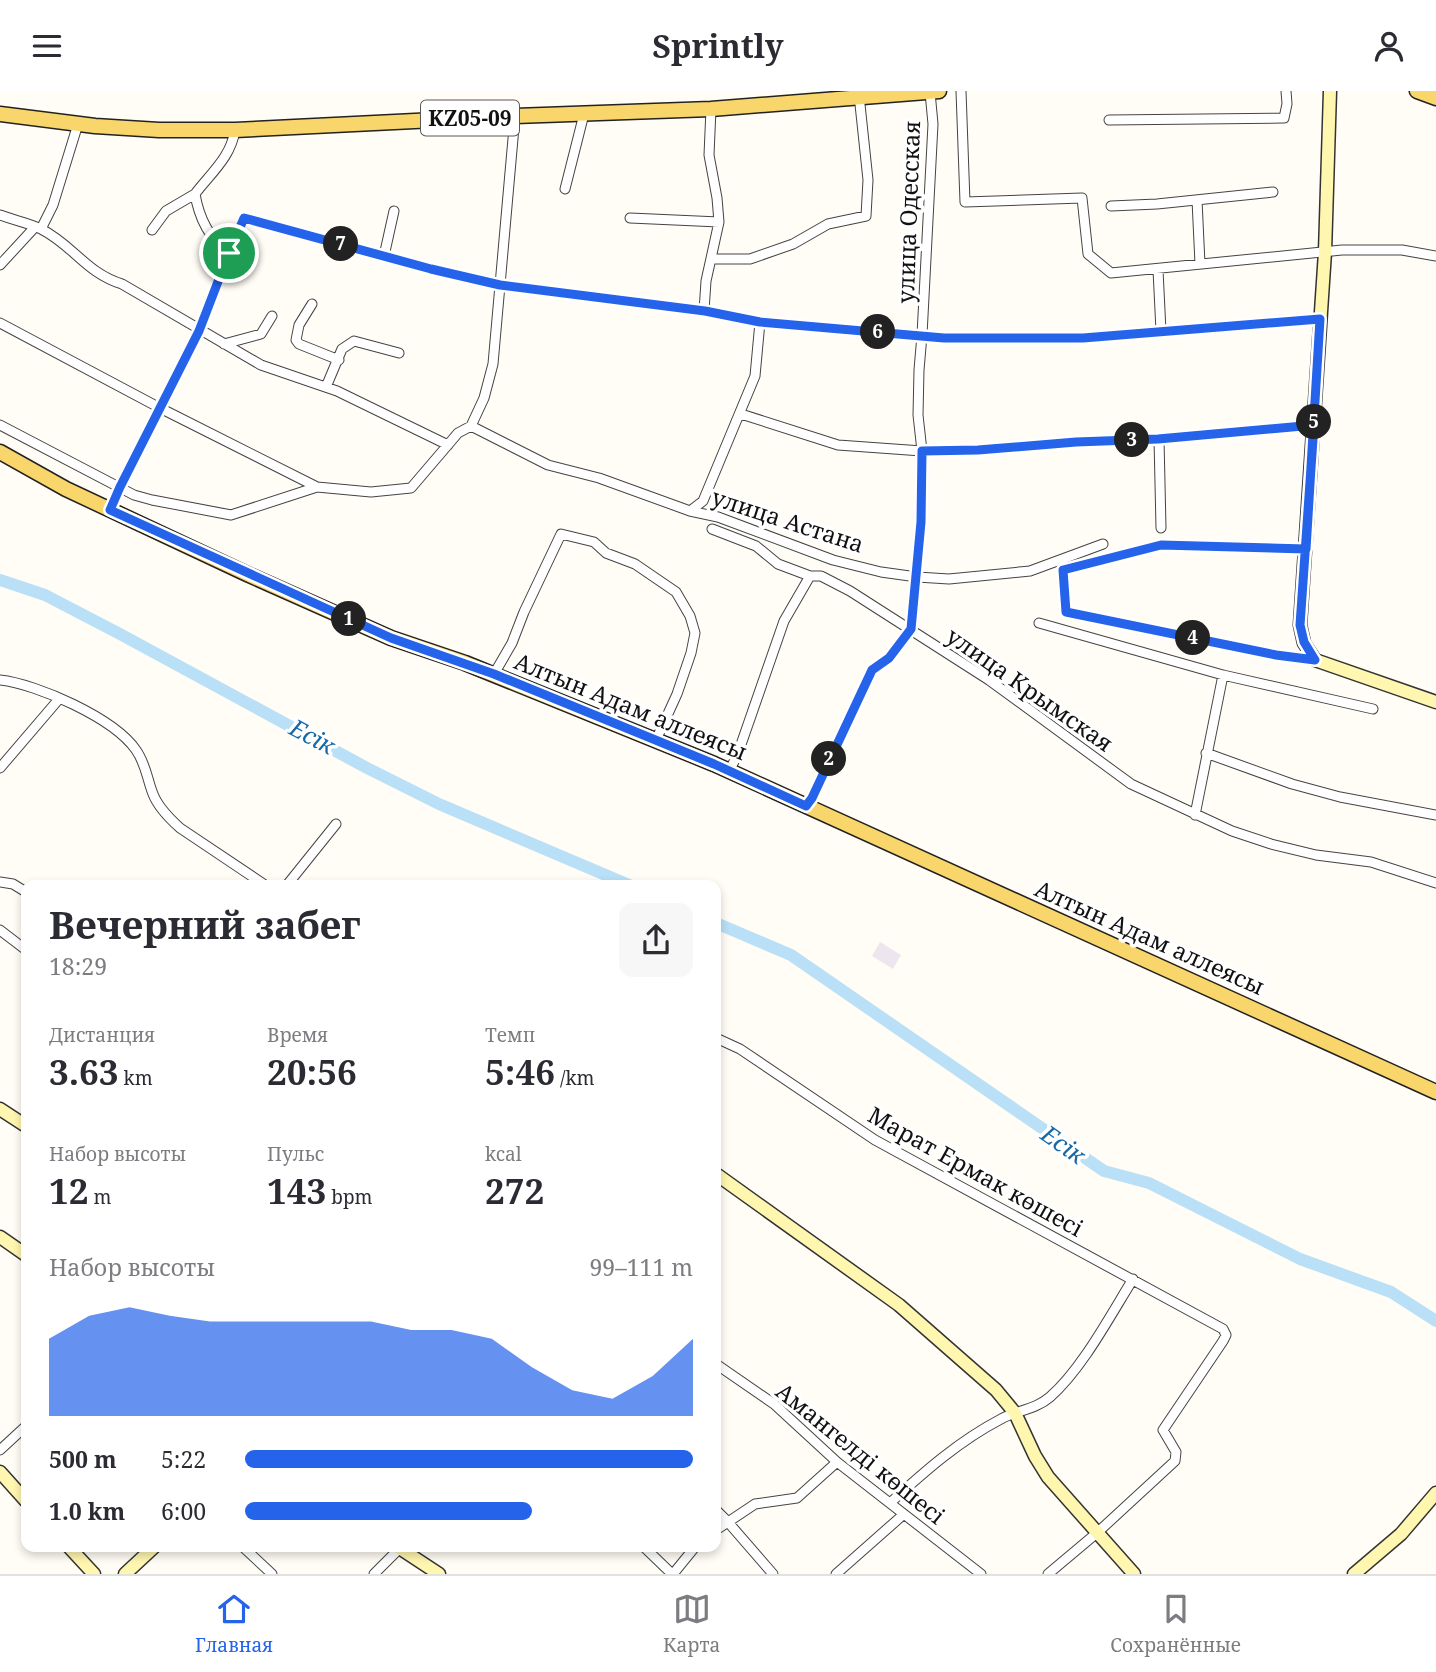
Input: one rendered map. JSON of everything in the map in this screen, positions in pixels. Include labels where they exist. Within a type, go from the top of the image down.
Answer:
[{"type":"main road","name":"KZ05-09","points":[[0,114],[78,124],[159,130],[235,130],[515,116],[711,110],[859,94],[939,91]]},
{"type":"main road","points":[[1330,91],[1325,252],[1300,625],[1304,642],[1315,660],[1436,702]]},
{"type":"main road","points":[[1417,91],[1436,98]]},
{"type":"main road","name":"Алтын Адам аллеясы","points":[[0,452],[110,510],[391,638],[494,674],[729,771],[1436,1092]]},
{"type":"main road","points":[[0,1109],[21,1123]]},
{"type":"main road","points":[[721,1178],[900,1305],[996,1390],[1014,1413],[1048,1477],[1134,1574]]},
{"type":"main road","points":[[0,1237],[21,1252]]},
{"type":"main road","points":[[0,1472],[21,1495]]},
{"type":"main road","points":[[1354,1574],[1401,1534],[1436,1493]]},
{"type":"main road","points":[[74,1552],[94,1574]]},
{"type":"main road","points":[[125,1574],[149,1552]]},
{"type":"main road","points":[[405,1552],[439,1574]]},
{"type":"street","points":[[961,91],[965,202],[1082,198],[1088,254],[1111,273],[1342,250],[1402,250],[1436,256]]},
{"type":"street","points":[[1109,120],[1284,118],[1286,91]]},
{"type":"street","name":"улица Одесская","points":[[911,629],[921,522],[922,451],[918,415],[933,124],[930,92]]},
{"type":"street","points":[[712,259],[750,259],[793,244],[828,224],[866,216],[868,180],[859,94]]},
{"type":"street","points":[[705,311],[706,281],[719,222],[709,155],[711,110]]},
{"type":"street","points":[[565,189],[584,114]]},
{"type":"street","points":[[0,323],[317,487],[370,492],[411,488],[430,469],[458,433],[471,426],[484,398],[493,364],[515,116]]},
{"type":"street","points":[[0,265],[38,228],[53,205],[78,124]]},
{"type":"street","points":[[152,230],[166,211],[195,194],[221,164],[233,145],[235,130]]},
{"type":"street","points":[[1111,206],[1273,192]]},
{"type":"street","points":[[195,194],[206,229],[216,243],[229,253]]},
{"type":"street","points":[[1197,200],[1200,264]]},
{"type":"street","points":[[384,256],[394,211]]},
{"type":"street","points":[[0,215],[38,228],[74,252],[104,279],[122,284],[261,365],[326,387],[447,445]]},
{"type":"street","points":[[110,510],[199,331],[244,218],[500,285],[705,311],[760,322],[944,338],[1083,338],[1320,319]]},
{"type":"street","points":[[630,218],[719,222]]},
{"type":"street","points":[[1158,269],[1161,331]]},
{"type":"street","points":[[312,304],[299,325],[296,340],[299,344],[339,360]]},
{"type":"street","points":[[224,344],[261,334],[272,316]]},
{"type":"street","points":[[690,511],[703,502],[741,414],[755,376],[760,322]]},
{"type":"street","points":[[326,387],[342,349],[354,341],[399,353]]},
{"type":"street","points":[[741,414],[838,445],[922,451],[1158,439],[1314,425]]},
{"type":"street","points":[[0,425],[152,501],[231,515],[317,487]]},
{"type":"street","name":"улица Астана","points":[[471,426],[548,465],[599,478],[690,511],[718,517],[833,560],[881,572],[949,579],[1030,571],[1103,544]]},
{"type":"street","points":[[1158,439],[1161,528]]},
{"type":"street","name":"улица Крымская","points":[[712,529],[756,546],[778,564],[810,576],[821,576],[850,591],[989,680],[1130,785],[1195,815],[1271,844],[1316,855],[1371,862],[1436,883]]},
{"type":"street","points":[[494,674],[512,643],[561,534],[594,542],[606,553],[635,564],[676,591],[690,616],[695,633],[691,653],[677,694],[656,740]]},
{"type":"street","points":[[1306,549],[1161,545],[1063,570],[1066,612],[1276,655],[1315,660]]},
{"type":"street","points":[[729,771],[737,756],[784,621],[810,576]]},
{"type":"street","points":[[1039,623],[1223,675],[1373,709]]},
{"type":"street","points":[[806,806],[872,670],[889,658],[911,629]]},
{"type":"street","points":[[1195,815],[1223,675]]},
{"type":"street","points":[[0,680],[16,682],[91,713],[124,735],[141,758],[153,795],[168,817],[258,880]]},
{"type":"street","points":[[0,768],[59,699]]},
{"type":"street","points":[[1206,753],[1292,784],[1340,797],[1436,815]]},
{"type":"street","points":[[291,880],[336,824]]},
{"type":"street","points":[[0,882],[13,884],[21,889]]},
{"type":"street","points":[[1,935],[21,947]]},
{"type":"street","name":"Марат Ермак көшесі","points":[[721,1040],[740,1049],[875,1140],[1223,1329],[1226,1335],[1223,1341],[1163,1430],[1176,1452],[1175,1461],[1098,1532]]},
{"type":"street","points":[[890,1503],[944,1454],[1014,1413],[1030,1410],[1047,1400],[1063,1385],[1133,1279]]},
{"type":"street","name":"Амангелді көшесі","points":[[721,1367],[774,1404],[837,1462],[981,1574]]},
{"type":"street","points":[[0,1450],[21,1431]]},
{"type":"street","points":[[721,1525],[755,1504],[797,1498],[837,1462]]},
{"type":"street","points":[[836,1574],[904,1514]]},
{"type":"street","points":[[721,1515],[773,1574]]},
{"type":"street","points":[[1048,1574],[1098,1532]]},
{"type":"street","points":[[248,1552],[272,1574]]},
{"type":"street","points":[[374,1574],[395,1552]]},
{"type":"street","points":[[649,1552],[672,1574],[691,1552]]},
{"type":"shaded area","points":[[880,942],[901,955],[893,969],[872,956]]},
{"type":"waterway","name":"Есік","points":[[0,580],[45,595],[439,804],[617,880]]},
{"type":"waterway","name":"Есік","points":[[721,925],[791,955],[1104,1171],[1149,1183],[1300,1259],[1391,1292],[1436,1321]]},
{"type":"route","points":[[229,253],[199,331],[110,510],[391,638],[494,674],[714,764],[806,806],[872,670],[889,658],[911,629],[921,522],[922,451],[1158,439],[1314,425],[1306,549],[1300,625],[1304,642],[1315,660],[1276,655],[1066,612],[1063,570],[1161,545],[1306,549],[1318,374],[1320,319],[1083,338],[944,338],[760,322],[705,311],[500,285],[244,218],[229,253]]}]
